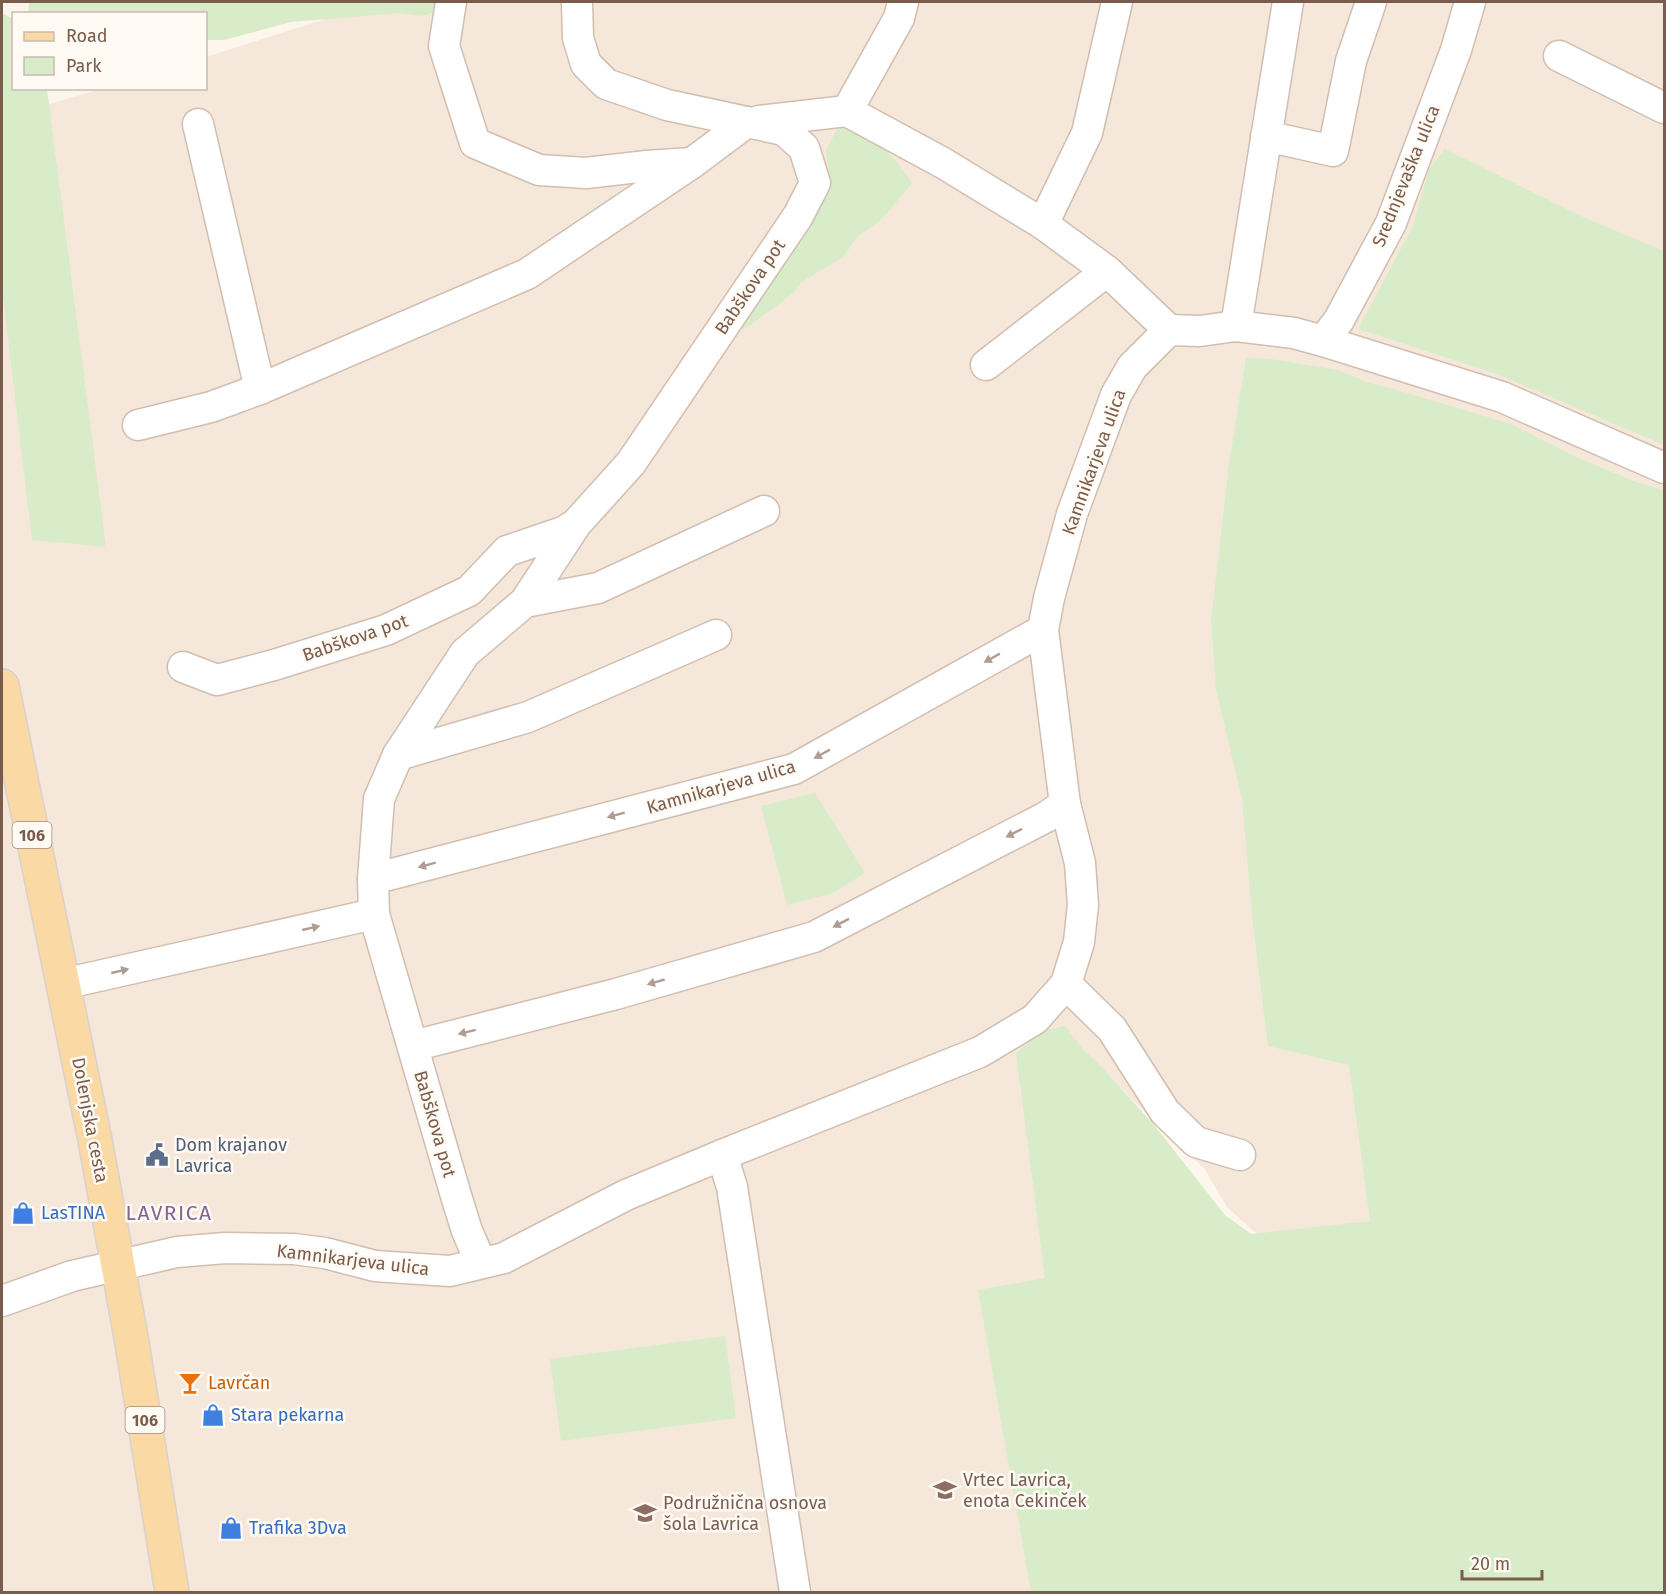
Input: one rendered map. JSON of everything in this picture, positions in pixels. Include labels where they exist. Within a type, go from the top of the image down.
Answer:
[{"type":"main road","name":"Dolenjska cesta","points":[[2,686],[95,1140],[131,1337],[172,1593]]},
{"type":"street","points":[[451,2],[444,46],[475,143],[540,170],[586,173],[692,163]]},
{"type":"street","points":[[577,2],[578,38],[586,64],[606,84],[667,105],[747,122],[847,111],[943,163],[1043,224],[1107,272],[1169,330],[1200,331],[1236,326],[1294,333],[1323,341],[1502,398],[1665,468]]},
{"type":"street","points":[[847,111],[899,18],[903,2]]},
{"type":"street","points":[[1043,224],[1087,133],[1117,2]]},
{"type":"street","points":[[1236,326],[1288,2]]},
{"type":"street","points":[[1266,136],[1333,151],[1351,61],[1371,2]]},
{"type":"street","name":"Srednjevaška ulica","points":[[1323,341],[1340,320],[1391,223],[1456,50],[1470,2]]},
{"type":"street","points":[[1559,56],[1665,108]]},
{"type":"street","points":[[138,425],[211,407],[260,389],[527,274],[692,163],[747,122]]},
{"type":"street","name":"Babškova pot","points":[[481,1263],[467,1232],[374,914],[373,879],[380,799],[398,755],[465,653],[525,602],[576,524],[631,464],[798,216],[815,183],[804,148],[784,130],[747,122]]},
{"type":"street","points":[[198,124],[260,389]]},
{"type":"street","points":[[986,365],[1107,272]]},
{"type":"street","name":"Kamnikarjeva ulica","points":[[2,1301],[72,1276],[160,1254],[225,1248],[315,1252],[375,1266],[415,1270],[450,1271],[504,1258],[626,1195],[980,1052],[1035,1019],[1066,984],[1079,942],[1083,905],[1080,863],[1065,804],[1043,630],[1049,598],[1072,514],[1116,395],[1132,367],[1169,330]]},
{"type":"street","name":"Babškova pot","points":[[525,602],[598,588],[764,511]]},
{"type":"street","name":"Babškova pot","points":[[183,667],[217,680],[386,630],[469,591],[507,552],[563,532],[576,524]]},
{"type":"street","name":"Kamnikarjeva ulica","points":[[373,879],[794,769],[1043,630]]},
{"type":"street","points":[[398,755],[528,717],[716,635]]},
{"type":"street","points":[[414,1046],[616,994],[814,937],[1046,817],[1065,804]]},
{"type":"street","points":[[63,984],[374,914]]},
{"type":"street","points":[[1066,984],[1112,1029],[1165,1112],[1196,1142],[1240,1155]]},
{"type":"street","points":[[722,1155],[732,1187],[795,1593]]},
{"type":"shaded area","points":[[378,2],[1664,2],[1664,571],[1364,1044],[1382,1230],[1262,1239],[1227,1207],[1204,1168],[1170,1138],[1082,1048],[1121,1592],[2,1592],[2,118],[97,90],[207,90],[207,57]]},
{"type":"green space","points":[[29,2],[441,2],[437,11],[422,16],[399,13],[291,22],[224,40],[207,40],[207,12],[28,12]]},
{"type":"green space","points":[[2,13],[12,18],[12,90],[47,90],[106,547],[32,540],[2,288]]},
{"type":"green space","points":[[847,111],[898,163],[912,183],[881,220],[858,236],[843,257],[803,281],[792,294],[748,327],[737,331],[831,188],[826,150]]},
{"type":"green space","points":[[1445,149],[1583,217],[1664,251],[1664,445],[1497,374],[1358,329],[1413,226],[1429,169]]},
{"type":"green space","points":[[1246,358],[1271,359],[1338,370],[1369,383],[1511,424],[1576,457],[1636,482],[1664,490],[1664,1592],[1031,1592],[978,1290],[1045,1278],[1016,1053],[1044,1030],[1065,1026],[1082,1048],[1154,1125],[1225,1215],[1251,1234],[1370,1221],[1349,1065],[1268,1046],[1252,916],[1242,799],[1216,689],[1211,621],[1229,464]]},
{"type":"green space","points":[[815,793],[865,873],[833,893],[787,905],[761,806]]},
{"type":"green space","points":[[725,1336],[736,1418],[561,1441],[550,1359]]},
{"type":"place","name":"Dom krajanov Lavrica","points":[[157,1155]]},
{"type":"place","name":"LasTINA","points":[[23,1213]]},
{"type":"place","name":"Lavrčan","points":[[190,1383]]},
{"type":"place","name":"Stara pekarna","points":[[213,1415]]},
{"type":"place","name":"Vrtec Lavrica, enota Cekinček","points":[[945,1490]]},
{"type":"place","name":"Podružnična osnova šola Lavrica","points":[[645,1513]]},
{"type":"place","name":"Trafika 3Dva","points":[[231,1528]]},
{"type":"district","name":"LAVRICA","points":[[169,1213]]}]
